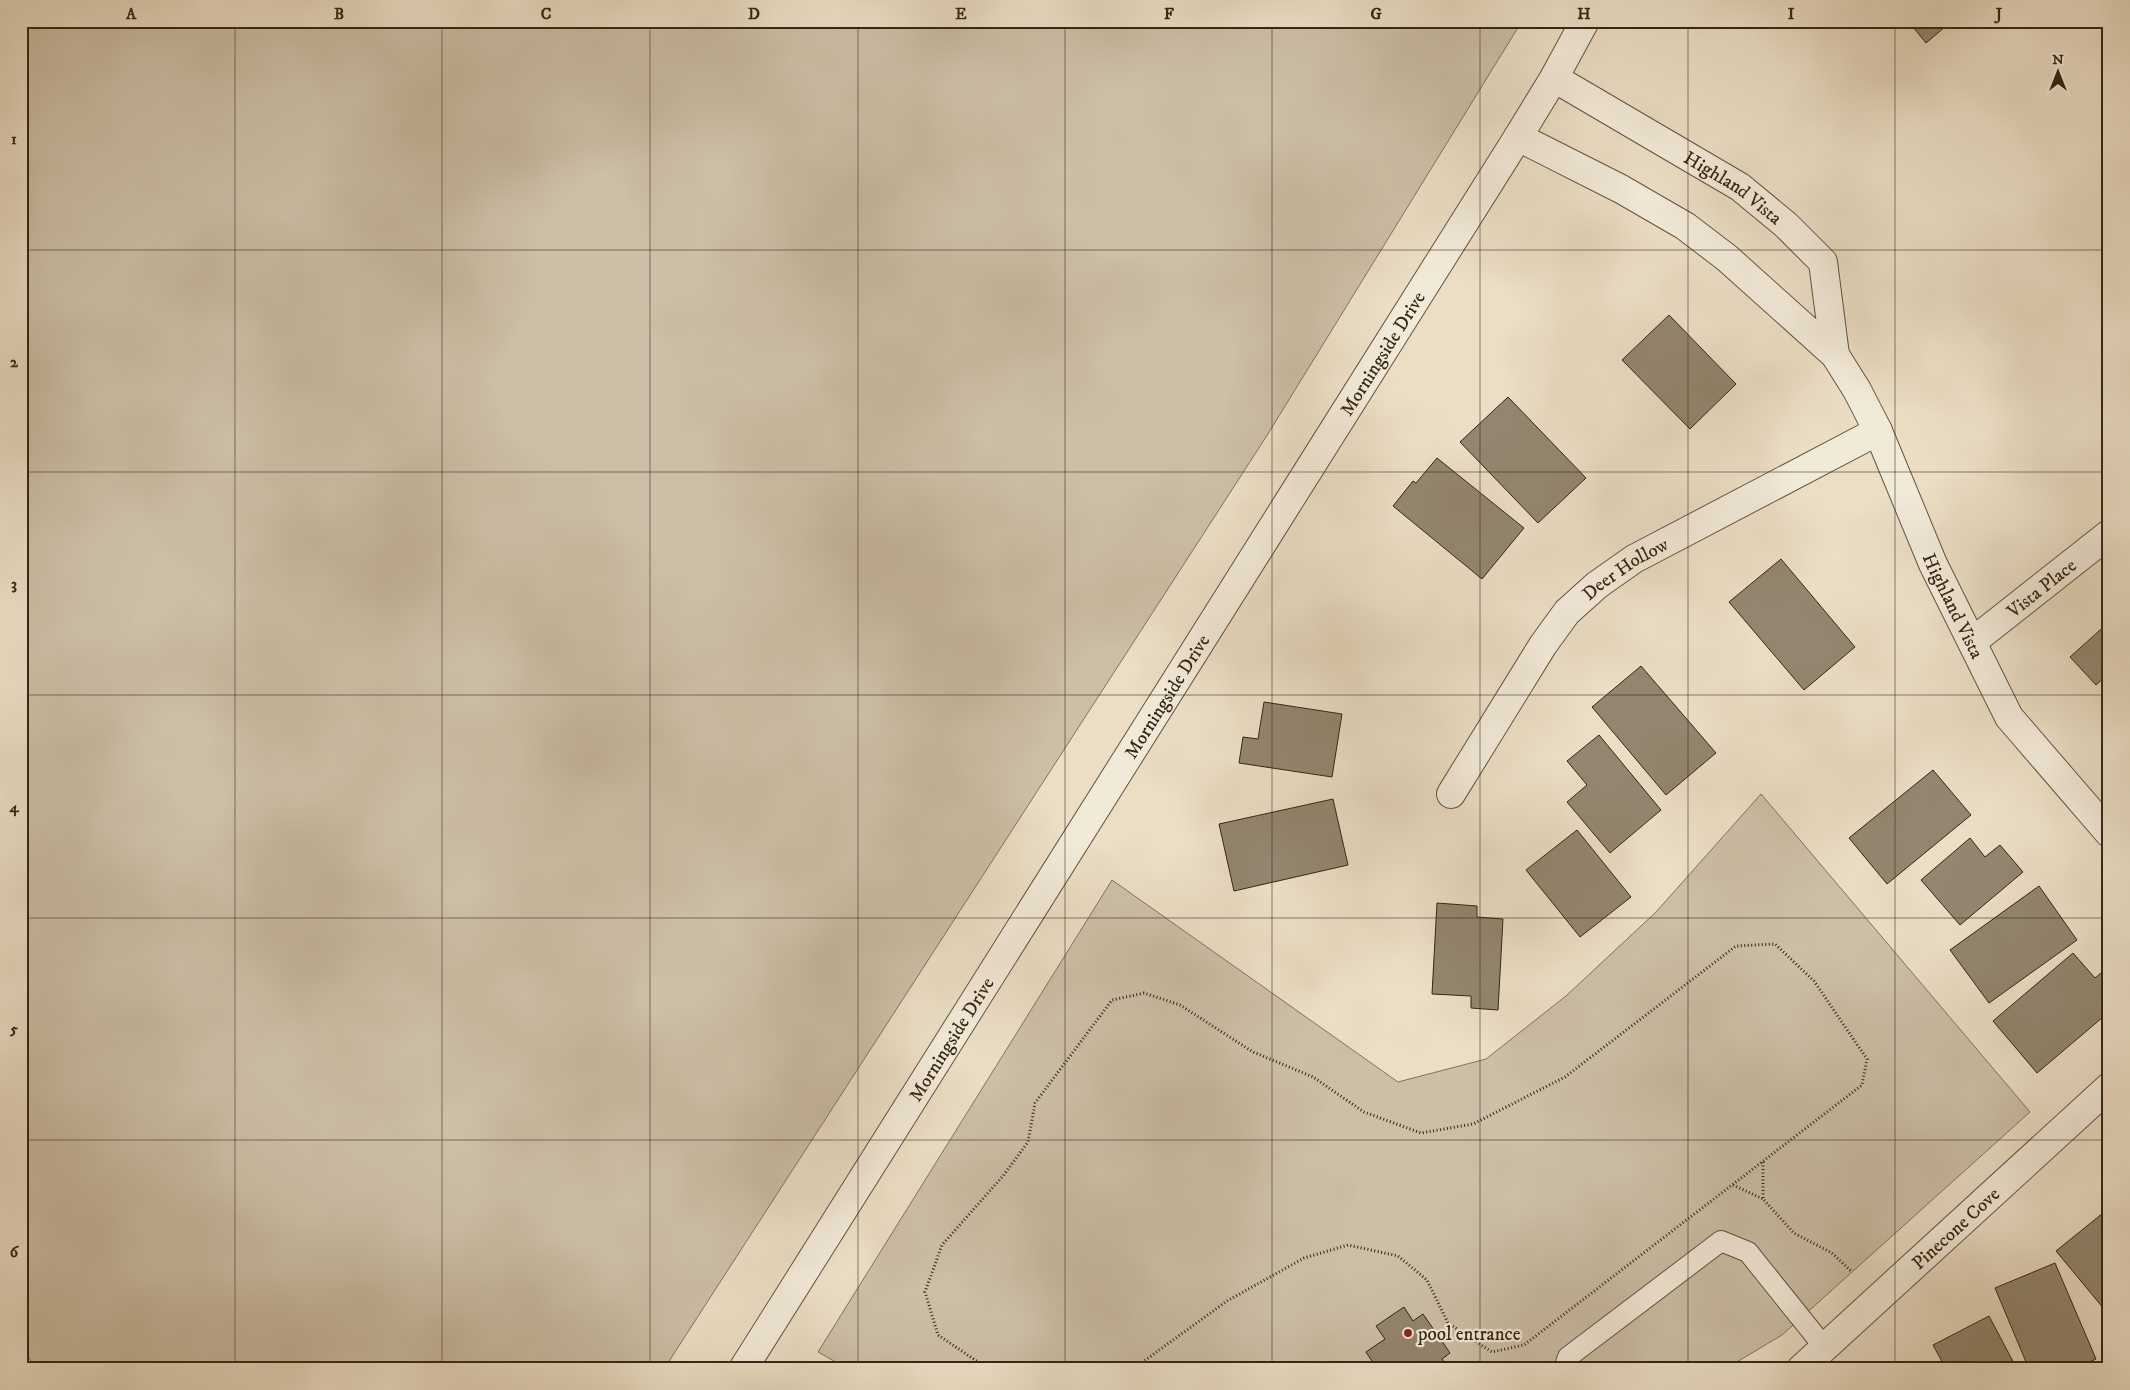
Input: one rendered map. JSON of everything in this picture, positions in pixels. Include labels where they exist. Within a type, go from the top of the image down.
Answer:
[{"type":"street","name":"Morningside Drive","points":[[743,1369],[1518,136],[1554,78],[1585,21]]},
{"type":"street","name":"Highland Vista","points":[[1554,78],[1740,187],[1786,224],[1823,262],[1835,355]]},
{"type":"street","name":"Highland Vista","points":[[1518,136],[1621,189],[1685,226],[1727,258],[1835,355],[1857,390],[1878,431],[1933,564],[2009,717],[2109,834]]},
{"type":"street","name":"Deer Hollow","points":[[1451,794],[1543,645],[1567,612],[1597,585],[1634,559],[1878,431]]},
{"type":"street","name":"Vista Place","points":[[1972,642],[2109,534]]},
{"type":"street","name":"Pinecone Cove","points":[[1801,1369],[2109,1087]]},
{"type":"lane","points":[[1564,1369],[1568,1357],[1721,1241],[1748,1252],[1825,1348]]},
{"type":"path","points":[[996,1369],[980,1364],[938,1335],[925,1292],[942,1245],[1003,1176],[1028,1142],[1035,1102],[1112,1000],[1144,993],[1180,1005],[1253,1052],[1313,1077],[1364,1112],[1421,1133],[1474,1124],[1565,1077],[1736,946],[1776,944],[1814,981],[1867,1059],[1862,1085],[1524,1345],[1492,1352],[1448,1324],[1427,1280],[1398,1256],[1348,1245],[1304,1258],[1227,1301],[1133,1369]]},
{"type":"path","points":[[1763,1162],[1763,1199]]},
{"type":"path","points":[[1733,1185],[1763,1199],[1794,1233],[1832,1253],[1852,1272]]},
{"type":"shaded area","points":[[21,21],[1522,21],[1266,437],[664,1369],[35,1369],[21,1342]]},
{"type":"shaded area","points":[[1761,794],[2030,1112],[1782,1335],[1725,1369],[848,1369],[818,1352],[1112,880],[1398,1082],[1486,1059],[1566,996],[1656,912]]},
{"type":"building","points":[[1908,21],[1952,21],[1926,43]]},
{"type":"building","points":[[1669,315],[1736,384],[1690,429],[1622,360]]},
{"type":"building","points":[[1508,397],[1586,478],[1538,523],[1460,442]]},
{"type":"building","points":[[1437,458],[1524,528],[1482,579],[1393,506],[1413,481],[1416,483]]},
{"type":"building","points":[[1781,559],[1855,647],[1804,690],[1729,602]]},
{"type":"building","points":[[2109,622],[2109,679],[2106,676],[2096,685],[2070,657]]},
{"type":"building","points":[[1641,666],[1716,753],[1666,795],[1592,707]]},
{"type":"building","points":[[1264,702],[1342,714],[1332,777],[1239,763],[1243,737],[1258,739]]},
{"type":"building","points":[[1599,735],[1661,810],[1610,853],[1567,802],[1587,785],[1567,761]]},
{"type":"building","points":[[1933,770],[1971,815],[1887,884],[1849,838]]},
{"type":"building","points":[[1333,799],[1348,865],[1234,891],[1219,824]]},
{"type":"building","points":[[1577,830],[1631,897],[1580,937],[1526,870]]},
{"type":"building","points":[[1970,838],[1985,857],[2000,845],[2023,872],[1960,925],[1921,880]]},
{"type":"building","points":[[2039,886],[2077,940],[1989,1003],[1950,950]]},
{"type":"building","points":[[1437,903],[1477,906],[1477,917],[1503,919],[1498,1010],[1471,1008],[1471,996],[1432,994]]},
{"type":"building","points":[[2073,953],[2095,978],[2107,968],[2109,970],[2109,1012],[2037,1073],[1993,1021]]},
{"type":"building","points":[[2109,1210],[2109,1315],[2056,1251]]},
{"type":"building","points":[[2055,1263],[2096,1359],[2073,1369],[2029,1369],[1995,1288]]},
{"type":"building","name":"pool entrance","points":[[1404,1307],[1413,1321],[1423,1314],[1450,1353],[1442,1359],[1449,1369],[1377,1369],[1366,1352],[1385,1339],[1376,1326]]},
{"type":"building","points":[[1989,1316],[2017,1369],[1946,1369],[1933,1345]]},
{"type":"place","name":"pool entrance","points":[[1408,1333]]}]
